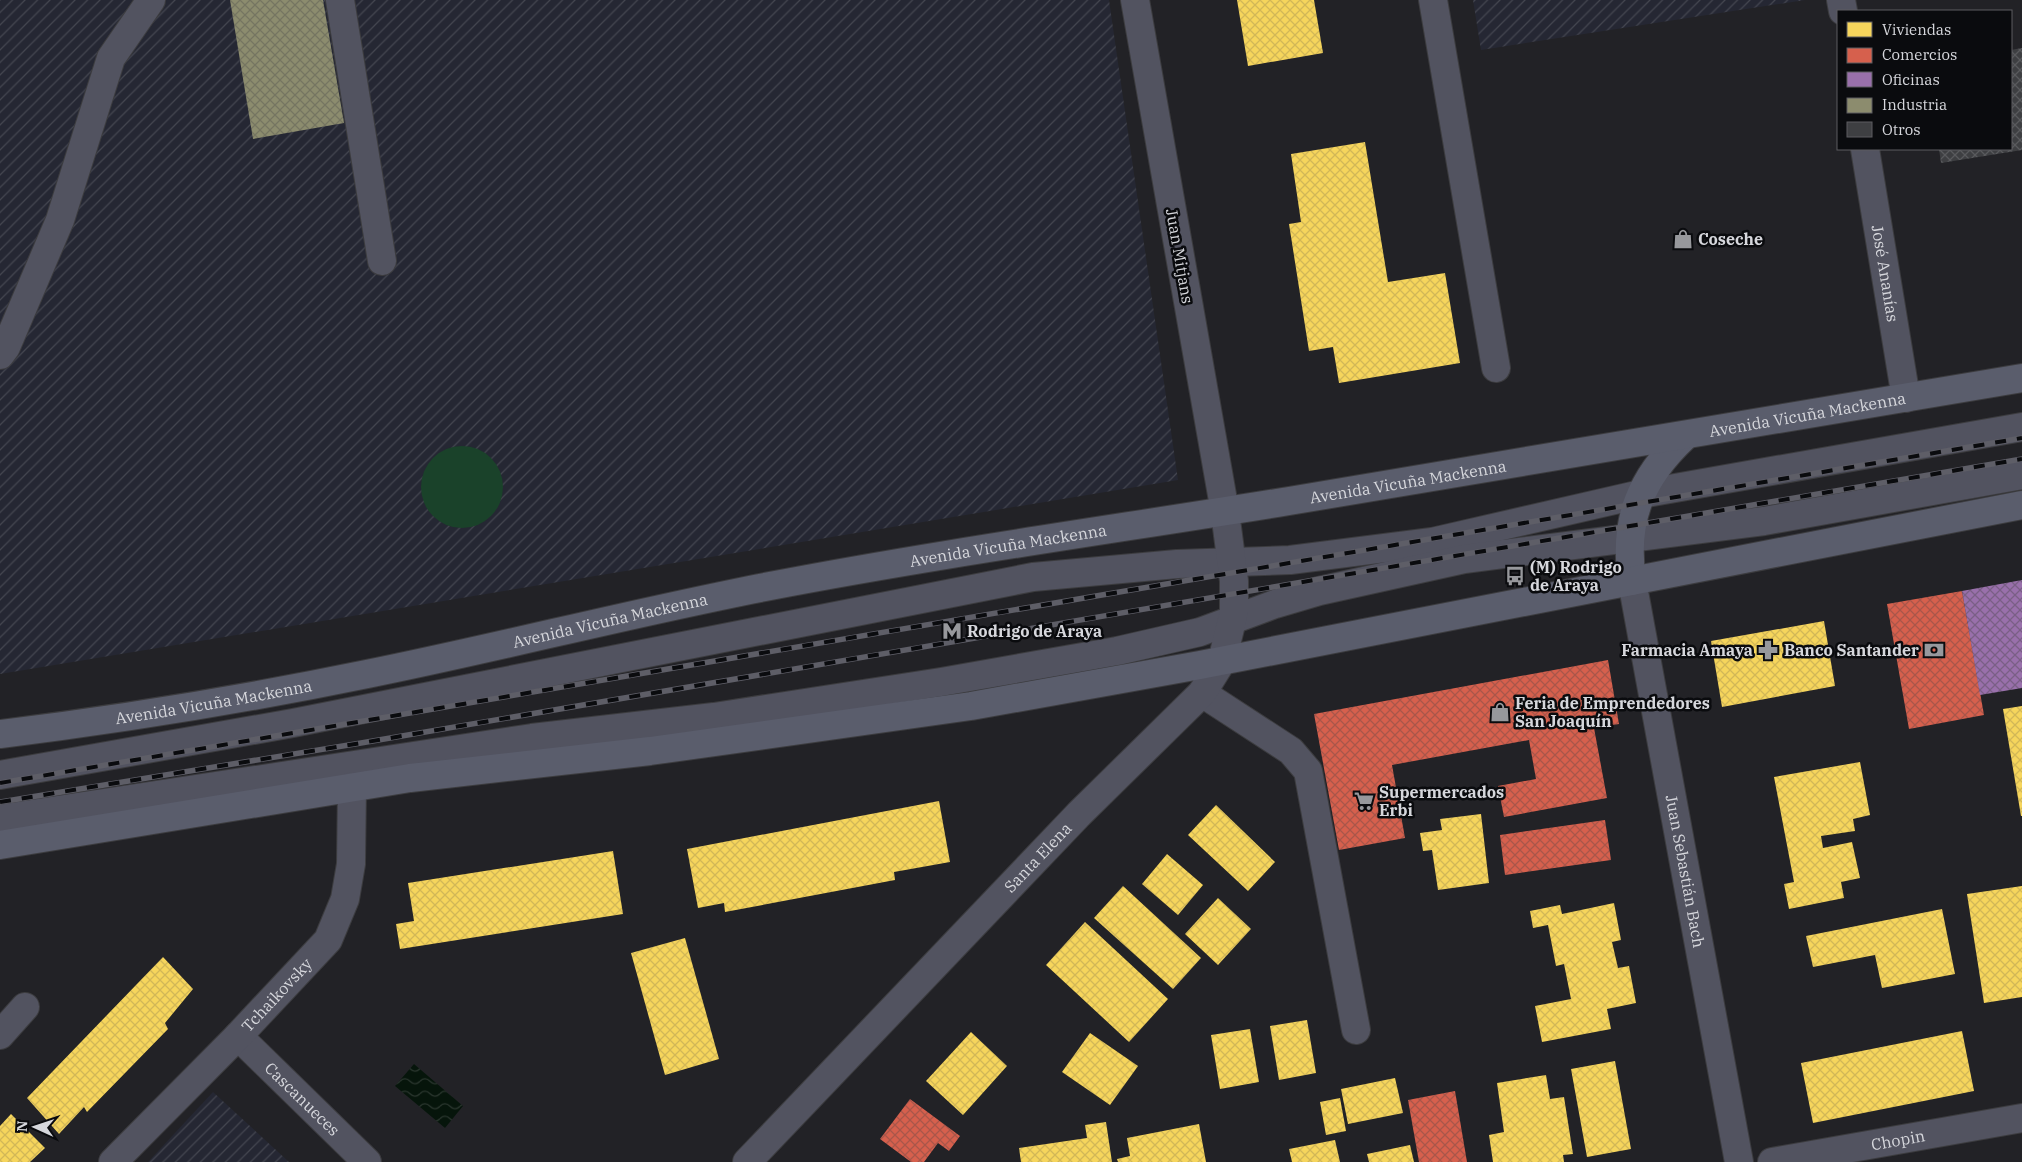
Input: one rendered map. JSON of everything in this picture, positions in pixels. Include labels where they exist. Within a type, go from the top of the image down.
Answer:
[{"type":"main road","name":"Avenida Vicuña Mackenna","points":[[0,734],[102,721],[252,697],[387,670],[607,620],[770,586],[992,548],[1225,512],[1685,436],[2022,378]]},
{"type":"main road","points":[[1632,581],[1629,539],[1633,516],[1641,494],[1652,472],[1667,452],[1685,436]]},
{"type":"main road","points":[[0,846],[352,786],[836,726],[971,706],[1222,661],[2022,505]]},
{"type":"street","points":[[0,355],[6,347],[60,220],[111,58],[151,0]]},
{"type":"street","points":[[340,0],[382,261]]},
{"type":"street","name":"Juan Mitjans","points":[[1135,0],[1225,512]]},
{"type":"street","points":[[1433,0],[1496,368]]},
{"type":"street","name":"José Ananías","points":[[1865,150],[1906,398]]},
{"type":"street","points":[[0,775],[293,723],[1033,577],[1123,568],[1290,560],[1432,542],[1641,494],[2022,427]]},
{"type":"street","points":[[0,819],[532,738],[632,727],[838,699],[1116,650],[1200,632],[1232,622],[1275,604],[1319,591],[1464,559],[1764,521],[2022,475]]},
{"type":"street","name":"Santa Elena","points":[[747,1162],[1080,814],[1202,693],[1222,661],[1232,622],[1234,582],[1225,512]]},
{"type":"street","name":"Juan Sebastián Bach","points":[[1632,581],[1739,1162]]},
{"type":"street","points":[[1202,693],[1291,751],[1308,771],[1356,1030]]},
{"type":"street","name":"Tchaikovsky","points":[[113,1162],[238,1036],[328,940],[345,899],[351,864],[352,786]]},
{"type":"street","points":[[0,1035],[25,1007]]},
{"type":"street","name":"Cascanueces","points":[[238,1036],[367,1162]]},
{"type":"street","name":"Chopin","points":[[1772,1162],[2022,1118]]},
{"type":"shaded area","points":[[0,0],[1109,0],[1178,480],[0,674]]},
{"type":"shaded area","points":[[1473,0],[1805,0],[1481,50]]},
{"type":"shaded area","points":[[213,1092],[289,1162],[148,1162]]},
{"type":"green space","points":[[462,446],[478,449],[491,458],[500,471],[503,487],[500,503],[491,516],[478,525],[462,528],[446,525],[433,516],[424,503],[421,487],[424,471],[433,458],[446,449]]},
{"type":"water","points":[[414,1064],[463,1106],[445,1128],[395,1086]]},
{"type":"building: Viviendas","points":[[1237,0],[1314,0],[1323,53],[1248,66]]},
{"type":"building: Viviendas","points":[[1365,142],[1388,282],[1445,273],[1460,363],[1339,383],[1333,347],[1309,351],[1289,224],[1301,222],[1291,154]]},
{"type":"building: Viviendas","points":[[1824,621],[1835,686],[1722,707],[1711,641]]},
{"type":"building: Viviendas","points":[[2022,706],[2022,816],[2021,816],[2003,709]]},
{"type":"building: Viviendas","points":[[1860,762],[1870,815],[1853,819],[1855,831],[1821,836],[1823,848],[1852,842],[1860,878],[1841,882],[1844,898],[1789,909],[1784,884],[1794,882],[1774,777]]},
{"type":"building: Viviendas","points":[[939,801],[950,862],[894,872],[895,880],[725,912],[724,903],[698,908],[687,849]]},
{"type":"building: Viviendas","points":[[1216,805],[1275,862],[1248,891],[1188,835]]},
{"type":"building: Viviendas","points":[[1481,814],[1489,883],[1438,890],[1432,850],[1423,851],[1420,833],[1442,830],[1440,819]]},
{"type":"building: Viviendas","points":[[613,851],[623,914],[400,949],[396,924],[414,921],[408,883]]},
{"type":"building: Viviendas","points":[[1167,854],[1203,885],[1178,915],[1142,884]]},
{"type":"building: Viviendas","points":[[1123,886],[1201,958],[1173,989],[1094,918]]},
{"type":"building: Viviendas","points":[[2022,886],[2022,997],[1984,1003],[1967,894]]},
{"type":"building: Viviendas","points":[[1218,898],[1251,929],[1218,965],[1185,934]]},
{"type":"building: Viviendas","points":[[1614,903],[1621,940],[1612,942],[1618,968],[1629,966],[1636,1003],[1607,1009],[1611,1029],[1542,1042],[1535,1006],[1571,999],[1564,964],[1556,966],[1548,925],[1533,928],[1530,911],[1560,905],[1562,914]]},
{"type":"building: Viviendas","points":[[1942,909],[1955,974],[1882,988],[1875,955],[1813,967],[1806,936]]},
{"type":"building: Viviendas","points":[[1085,922],[1168,999],[1129,1042],[1046,965]]},
{"type":"building: Viviendas","points":[[685,938],[719,1059],[665,1075],[631,953]]},
{"type":"building: Viviendas","points":[[163,957],[193,989],[165,1023],[168,1029],[87,1112],[84,1107],[59,1134],[27,1098]]},
{"type":"building: Viviendas","points":[[1307,1020],[1316,1073],[1279,1080],[1270,1026]]},
{"type":"building: Viviendas","points":[[1250,1029],[1259,1082],[1220,1089],[1211,1035]]},
{"type":"building: Viviendas","points":[[1962,1031],[1974,1091],[1813,1123],[1801,1063]]},
{"type":"building: Viviendas","points":[[971,1032],[1007,1066],[963,1115],[926,1081]]},
{"type":"building: Viviendas","points":[[1090,1033],[1138,1066],[1110,1105],[1062,1072]]},
{"type":"building: Viviendas","points":[[1615,1061],[1631,1149],[1587,1157],[1571,1069]]},
{"type":"building: Viviendas","points":[[1546,1075],[1550,1099],[1564,1097],[1573,1154],[1563,1155],[1564,1162],[1493,1162],[1489,1135],[1504,1132],[1497,1083]]},
{"type":"building: Viviendas","points":[[1395,1078],[1403,1113],[1348,1124],[1341,1089]]},
{"type":"building: Viviendas","points":[[1340,1098],[1346,1131],[1326,1135],[1320,1102]]},
{"type":"building: Viviendas","points":[[11,1114],[45,1148],[30,1162],[0,1162],[0,1126]]},
{"type":"building: Viviendas","points":[[1106,1122],[1112,1162],[1021,1162],[1019,1148],[1087,1138],[1085,1125]]},
{"type":"building: Viviendas","points":[[1199,1124],[1206,1162],[1118,1162],[1117,1159],[1130,1156],[1127,1138]]},
{"type":"building: Viviendas","points":[[1335,1140],[1340,1162],[1292,1162],[1289,1149]]},
{"type":"building: Viviendas","points":[[1410,1145],[1414,1162],[1369,1162],[1367,1154]]},
{"type":"building: Comercios","name":"Banco Santander","points":[[1962,591],[1984,715],[1909,729],[1887,604]]},
{"type":"building: Comercios","points":[[1608,660],[1619,724],[1594,728],[1607,798],[1504,817],[1498,786],[1536,779],[1529,740],[1392,765],[1405,838],[1339,850],[1314,714]]},
{"type":"building: Comercios","points":[[1605,820],[1611,860],[1505,875],[1500,835]]},
{"type":"building: Comercios","points":[[1455,1091],[1467,1162],[1419,1162],[1408,1100]]},
{"type":"building: Comercios","points":[[910,1099],[960,1136],[949,1151],[938,1143],[924,1162],[911,1162],[880,1139]]},
{"type":"building: Oficinas","points":[[2022,580],[2022,688],[1980,695],[1962,591]]},
{"type":"building: Industria","points":[[230,0],[323,0],[344,123],[253,139]]},
{"type":"building: Otros","points":[[2022,48],[2022,150],[1941,163],[1939,150],[2012,150],[2012,50]]},
{"type":"railway","points":[[0,783],[2022,438]]},
{"type":"railway","points":[[0,802],[361,743],[2022,459]]},
{"type":"place","name":"Coseche","points":[[1683,239]]},
{"type":"place","name":"(M) Rodrigo de Araya","points":[[1515,576]]},
{"type":"place","name":"Rodrigo de Araya","points":[[952,631]]},
{"type":"place","name":"Farmacia Amaya","points":[[1768,650]]},
{"type":"place","name":"Banco Santander","points":[[1934,650]]},
{"type":"place","name":"Feria de Emprendedores San Joaquín","points":[[1500,712]]},
{"type":"place","name":"Supermercados Erbi","points":[[1364,801]]}]
